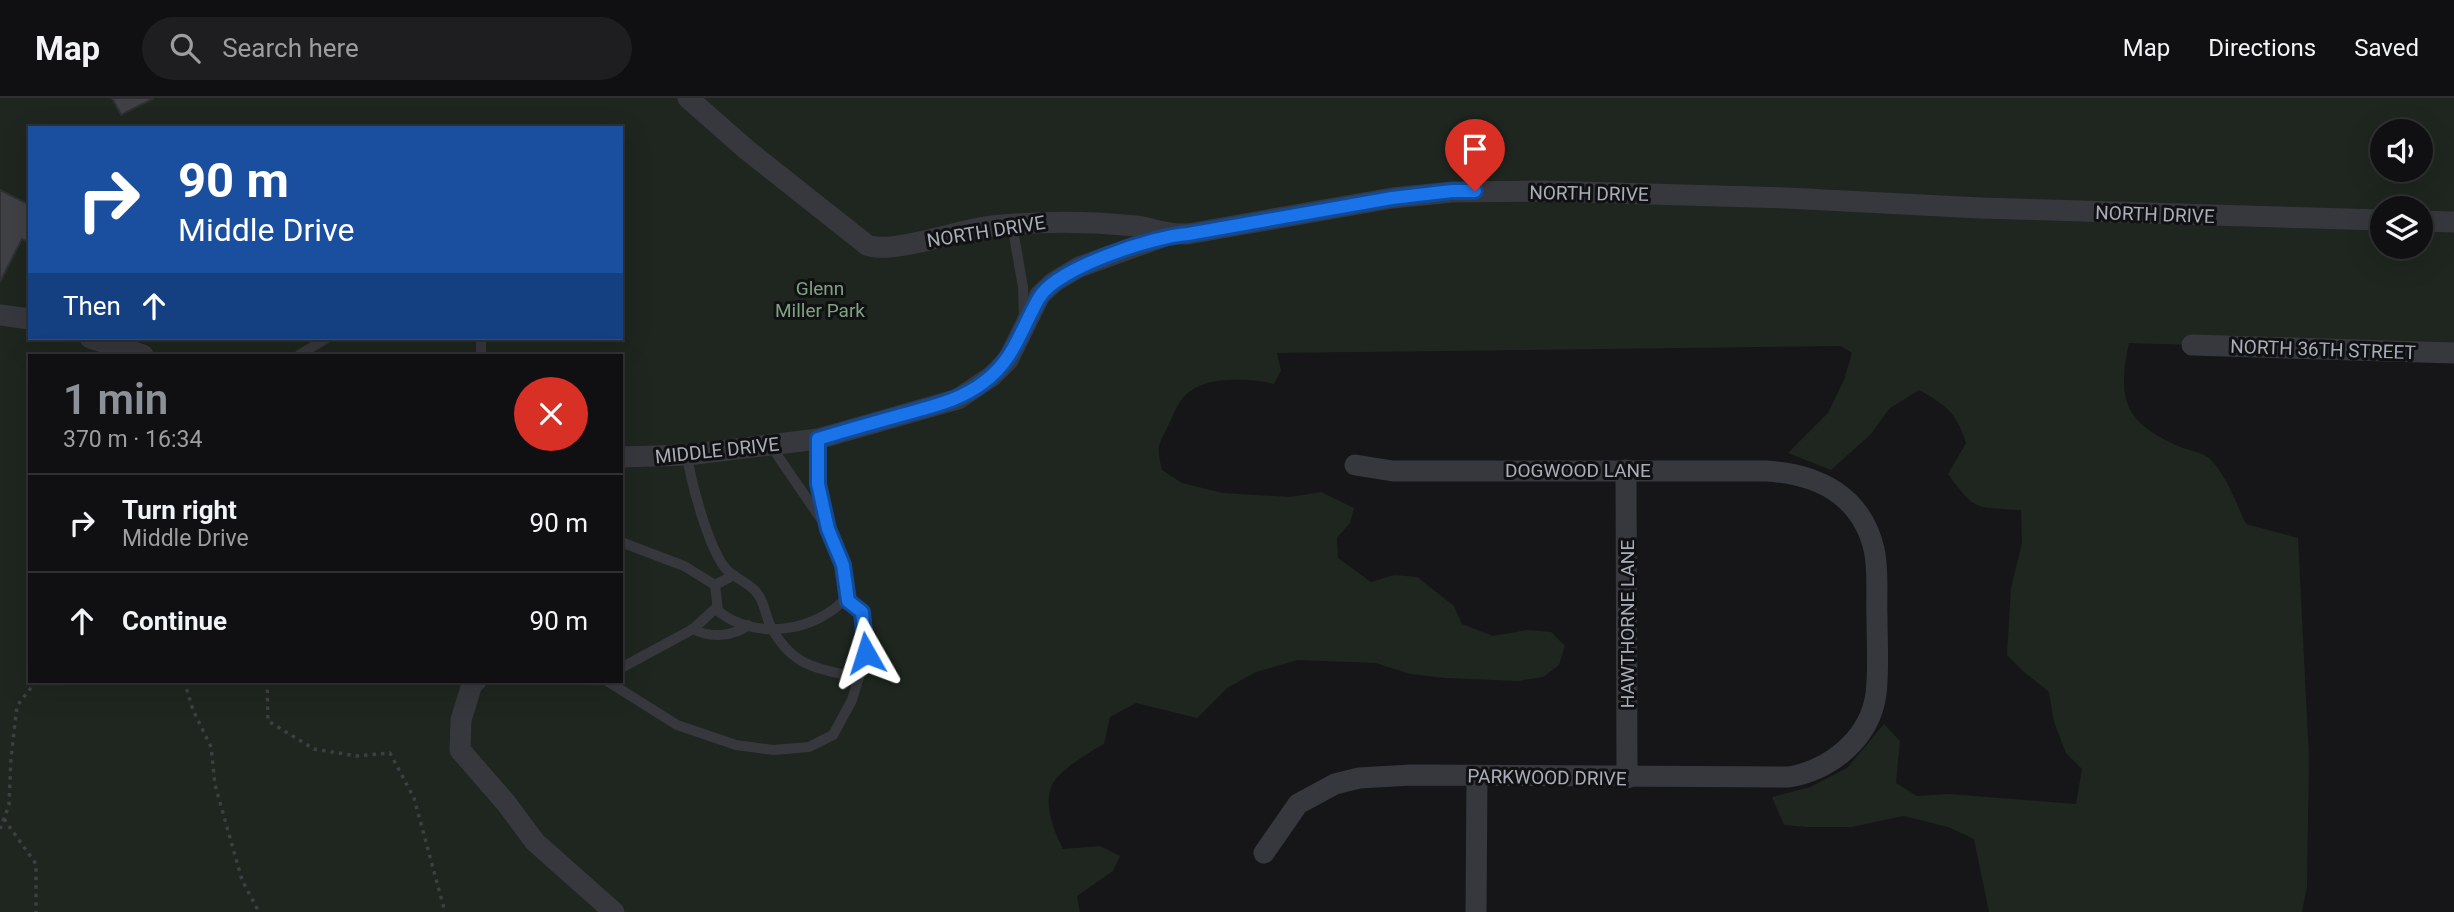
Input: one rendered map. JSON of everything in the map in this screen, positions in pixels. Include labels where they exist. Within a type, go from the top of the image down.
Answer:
[{"type":"street","name":"NORTH DRIVE","points":[[688,98],[819,208],[867,245],[875,248],[890,248],[957,232],[1054,220],[1137,226],[1168,235],[1188,234],[1392,198],[1452,191],[1787,198],[1994,208],[2370,220]]},
{"type":"street","points":[[2433,222],[2454,222]]},
{"type":"street","name":"MIDDLE DRIVE","points":[[623,457],[687,455],[818,439],[958,399],[981,385],[1008,360],[1040,295],[1055,282],[1079,267],[1168,235]]},
{"type":"street","points":[[0,315],[28,319]]},
{"type":"street","points":[[96,340],[140,354]]},
{"type":"street","name":"NORTH 36TH STREET","points":[[2192,345],[2454,353]]},
{"type":"street","name":"DOGWOOD LANE","points":[[1355,465],[1393,471],[1766,471],[1802,475],[1838,492],[1864,522],[1874,546],[1876,694],[1870,713],[1852,744]]},
{"type":"street","name":"HAWTHORNE LANE","points":[[1626,470],[1627,778]]},
{"type":"street","points":[[473,683],[461,720],[460,751],[506,803],[535,842],[614,912]]},
{"type":"street","name":"PARKWOOD DRIVE","points":[[1264,853],[1298,804],[1335,784],[1359,778],[1412,775],[1789,777],[1803,775],[1822,766],[1852,744]]},
{"type":"street","points":[[1476,912],[1477,776]]},
{"type":"lane","points":[[1012,224],[1023,287],[1025,327]]},
{"type":"lane","points":[[301,354],[324,340]]},
{"type":"lane","points":[[610,683],[677,725],[736,745],[772,750],[809,747],[833,735],[852,700],[866,653],[862,612],[848,601],[843,565],[828,529],[818,484],[818,439]]},
{"type":"lane","points":[[771,446],[828,529]]},
{"type":"lane","points":[[687,455],[695,496],[716,551],[727,570],[755,590],[765,604],[769,623],[790,655],[825,671],[859,678]]},
{"type":"lane","points":[[623,543],[684,566],[715,585]]},
{"type":"lane","points":[[715,585],[734,575]]},
{"type":"lane","points":[[715,585],[718,611],[729,620],[773,631],[813,621],[847,597]]},
{"type":"lane","points":[[623,667],[693,629],[717,607]]},
{"type":"lane","points":[[693,629],[701,634],[730,635],[740,632],[748,625]]},
{"type":"path","points":[[0,829],[9,805],[17,706],[34,683]]},
{"type":"path","points":[[185,683],[193,710],[211,747],[215,785],[242,880],[259,912]]},
{"type":"path","points":[[267,683],[268,721],[314,749],[357,756],[390,753],[414,798],[445,912]]},
{"type":"path","points":[[4,819],[36,864],[36,912]]},
{"type":"green space","name":"Glenn Miller Park","points":[[0,98],[2454,98],[2454,353],[2129,343],[2125,363],[2125,394],[2136,418],[2160,437],[2209,458],[2225,480],[2246,524],[2298,538],[2309,757],[2307,886],[2302,912],[1989,912],[1974,839],[1948,827],[1903,816],[1852,827],[1784,825],[1772,797],[1810,787],[1847,768],[1884,724],[1900,741],[1896,783],[1917,796],[1949,794],[2076,804],[2082,769],[2066,753],[2054,722],[2049,692],[2007,655],[2011,588],[2022,543],[2021,510],[1979,506],[1965,496],[1948,474],[1966,443],[1959,424],[1949,411],[1919,390],[1889,409],[1871,434],[1831,470],[1788,453],[1828,413],[1844,380],[1852,353],[1841,346],[1277,353],[1281,371],[1274,384],[1254,380],[1219,381],[1189,392],[1179,402],[1160,442],[1162,470],[1182,483],[1223,493],[1290,497],[1321,492],[1354,508],[1350,523],[1337,538],[1338,558],[1371,582],[1394,575],[1417,577],[1454,606],[1462,624],[1493,636],[1527,630],[1551,632],[1565,646],[1559,665],[1543,677],[1518,681],[1410,674],[1376,663],[1298,660],[1256,672],[1227,688],[1197,718],[1136,703],[1110,717],[1104,744],[1061,773],[1052,785],[1049,809],[1063,849],[1100,846],[1120,856],[1113,871],[1077,896],[1080,912],[0,912]]},
{"type":"building","points":[[112,98],[154,98],[121,115]]},
{"type":"building","points":[[0,190],[28,204],[28,242],[22,239],[0,282]]},
{"type":"route","points":[[866,653],[862,612],[848,601],[843,565],[828,529],[818,484],[818,439],[958,399],[981,385],[1008,360],[1040,295],[1079,267],[1101,258],[1168,235],[1188,234],[1392,198],[1475,191]]}]
